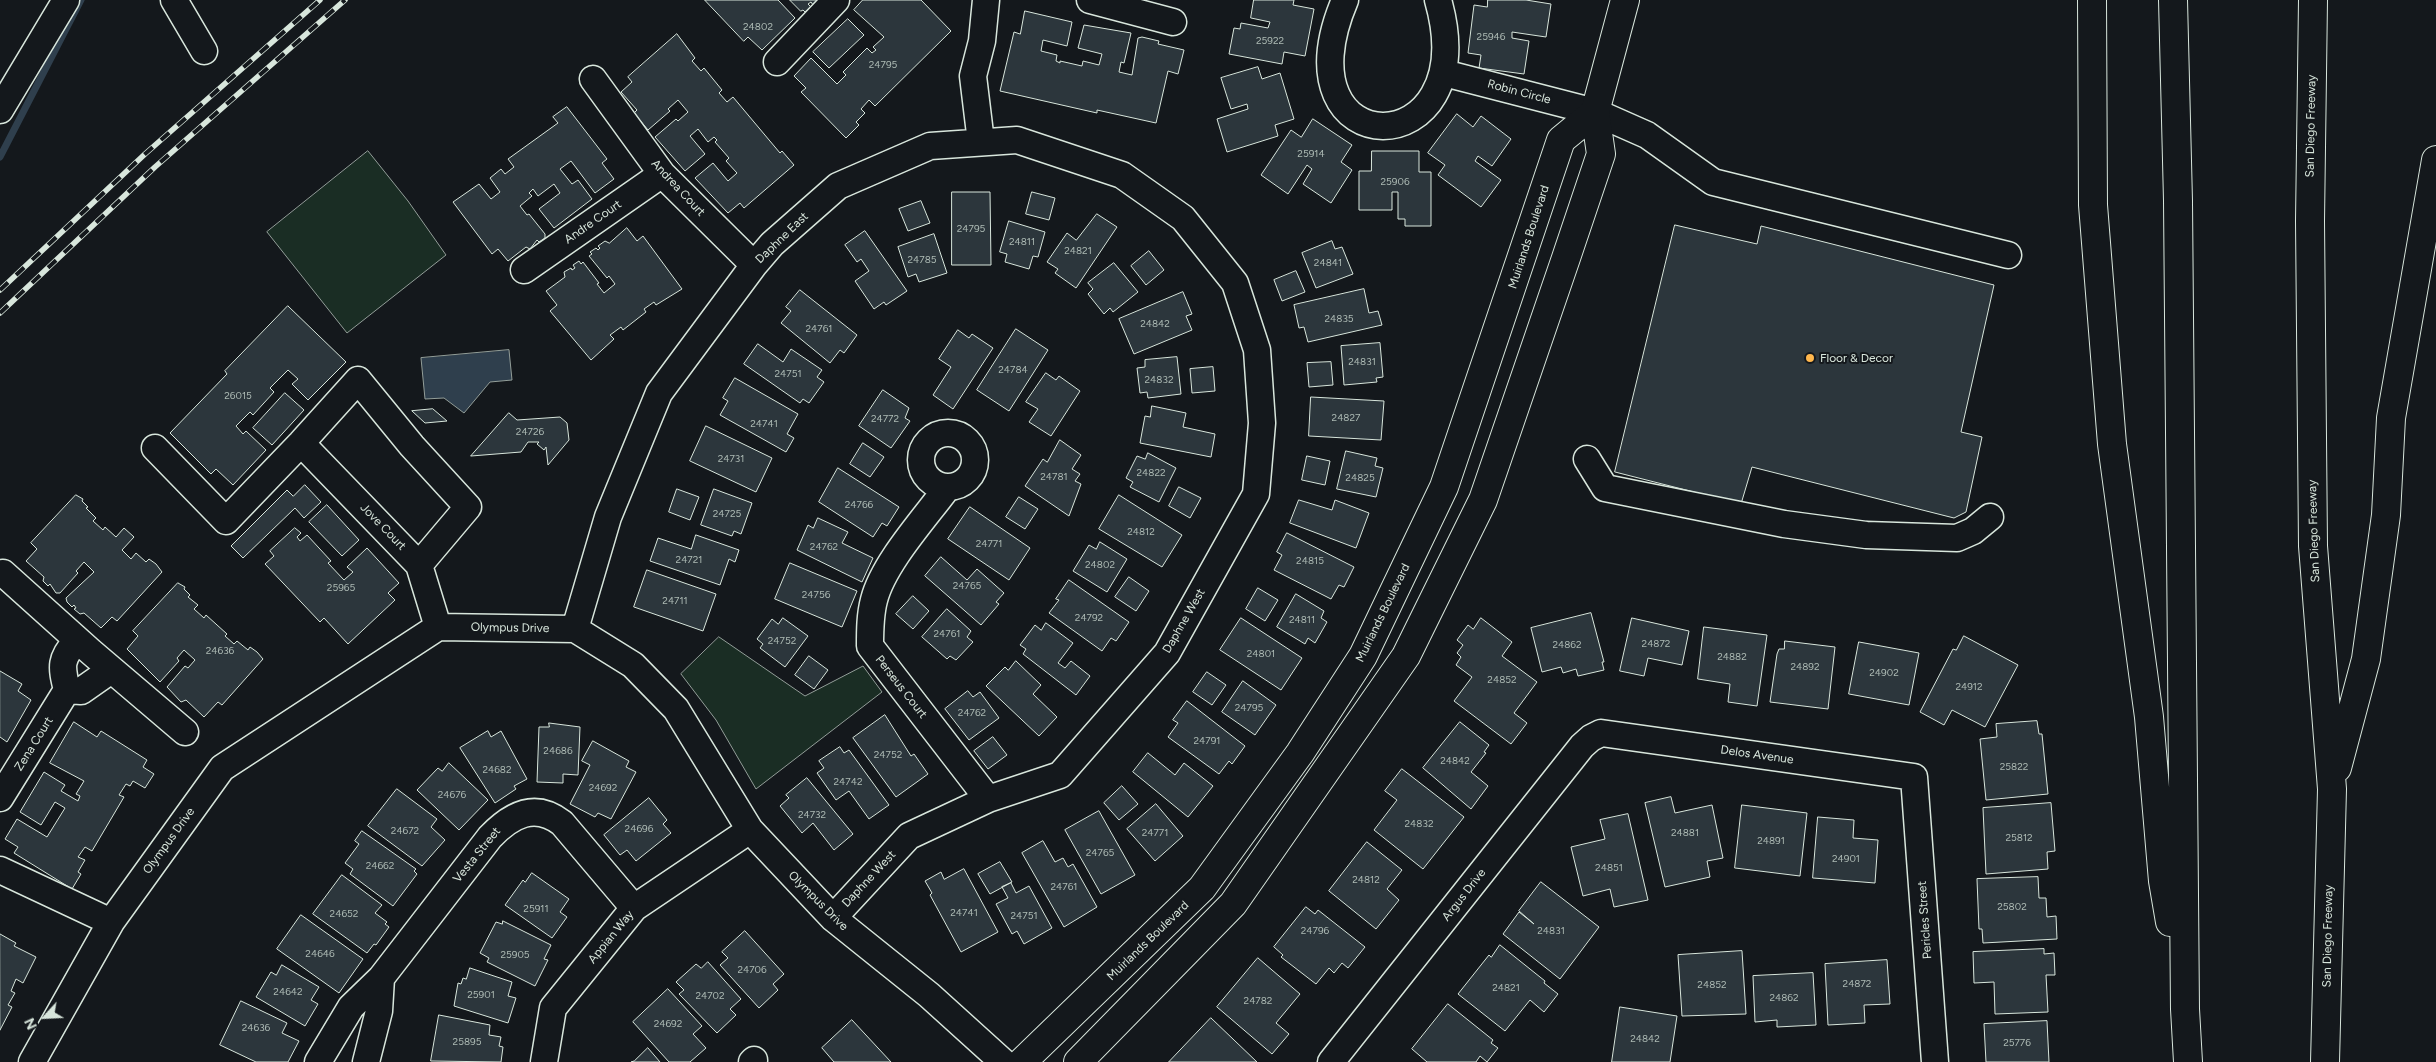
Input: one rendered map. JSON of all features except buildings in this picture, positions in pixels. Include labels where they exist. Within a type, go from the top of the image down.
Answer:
[{"type":"main road","points":[[1078,1062],[1233,904],[1406,656],[1483,500],[1601,154],[1595,112],[1625,0]]},
{"type":"main road","points":[[2092,0],[2093,204],[2112,444],[2149,717],[2164,881],[2184,1010]]},
{"type":"main road","points":[[2173,0],[2178,211],[2184,1010],[2188,1062]]},
{"type":"main road","name":"San Diego Freeway","points":[[2313,0],[2310,221],[2313,546],[2332,789],[2325,1062]]},
{"type":"main road","name":"Muirlands Boulevard","points":[[1022,1062],[1202,888],[1300,753],[1364,656],[1444,486],[1561,140],[1595,112]]},
{"type":"main road","points":[[2332,789],[2366,660],[2386,515],[2391,418],[2436,160]]},
{"type":"street","points":[[0,110],[66,0]]},
{"type":"street","points":[[174,0],[204,51]]},
{"type":"street","points":[[777,62],[836,0]]},
{"type":"street","points":[[981,142],[973,76],[982,41],[986,0]]},
{"type":"street","points":[[1090,0],[1173,22]]},
{"type":"street","points":[[1345,0],[1333,30],[1330,70],[1334,92],[1346,111],[1364,122],[1383,127],[1403,123],[1421,112],[1433,98],[1444,72],[1445,23],[1438,0]]},
{"type":"street","name":"Robin Circle","points":[[1444,72],[1595,112],[1647,135],[1713,182],[2008,255]]},
{"type":"street","name":"Andrea Court","points":[[593,79],[662,174],[754,265]]},
{"type":"street","name":"Daphne East","points":[[575,629],[608,516],[659,393],[754,265],[772,244],[838,186],[930,146],[1017,140],[1122,175],[1183,218]]},
{"type":"street","name":"Andre Court","points":[[524,270],[662,174]]},
{"type":"street","name":"Daphne West","points":[[833,918],[909,836],[988,799],[1060,775],[1167,653],[1256,494],[1262,423],[1257,350],[1235,283],[1183,218]]},
{"type":"street","points":[[155,448],[226,521],[302,443],[358,380],[412,446],[468,507],[419,565]]},
{"type":"street","name":"Jove Court","points":[[302,443],[419,565],[438,627]]},
{"type":"street","points":[[1588,459],[1605,488],[1784,524],[1866,535],[1957,538],[1973,531],[1990,517]]},
{"type":"street","name":"Perseus Court","points":[[947,488],[888,568],[874,598],[870,618],[870,646],[988,799]]},
{"type":"street","points":[[3,574],[76,640],[185,732]]},
{"type":"street","name":"Olympus Drive","points":[[32,1062],[111,922],[222,768],[438,627],[575,629],[633,665],[676,709],[750,830],[833,918],[929,994],[1003,1062]]},
{"type":"street","points":[[76,640],[64,654],[62,670],[67,690],[81,691],[112,670]]},
{"type":"street","name":"Zena Court","points":[[0,798],[67,690]]},
{"type":"street","name":"Delos Avenue","points":[[1601,733],[1914,777]]},
{"type":"street","name":"Argus Drive","points":[[1331,1062],[1582,746],[1591,738],[1601,733]]},
{"type":"street","name":"Pericles Street","points":[[1914,777],[1935,1062]]},
{"type":"street","name":"Vesta Street","points":[[318,1062],[351,1007],[381,978],[490,837],[503,823],[522,812],[546,815],[562,823],[634,908]]},
{"type":"street","name":"Appian Way","points":[[544,1062],[553,1008],[634,908],[750,830]]},
{"type":"street","points":[[0,870],[111,922]]},
{"type":"street","points":[[366,1062],[379,1011],[381,978]]},
{"type":"green space","points":[[368,151],[408,201],[446,255],[347,333],[267,232]]},
{"type":"green space","points":[[719,637],[805,696],[863,666],[882,692],[756,789],[716,720],[681,674]]},
{"type":"water","points":[[509,350],[512,380],[490,382],[464,413],[444,398],[425,399],[421,358]]},
{"type":"waterway","points":[[0,157],[81,0]]},
{"type":"railway","points":[[0,290],[145,154],[320,0]]},
{"type":"railway","points":[[0,313],[155,167],[345,0]]},
{"type":"place","name":"Floor & Decor","points":[[1810,358]]}]
